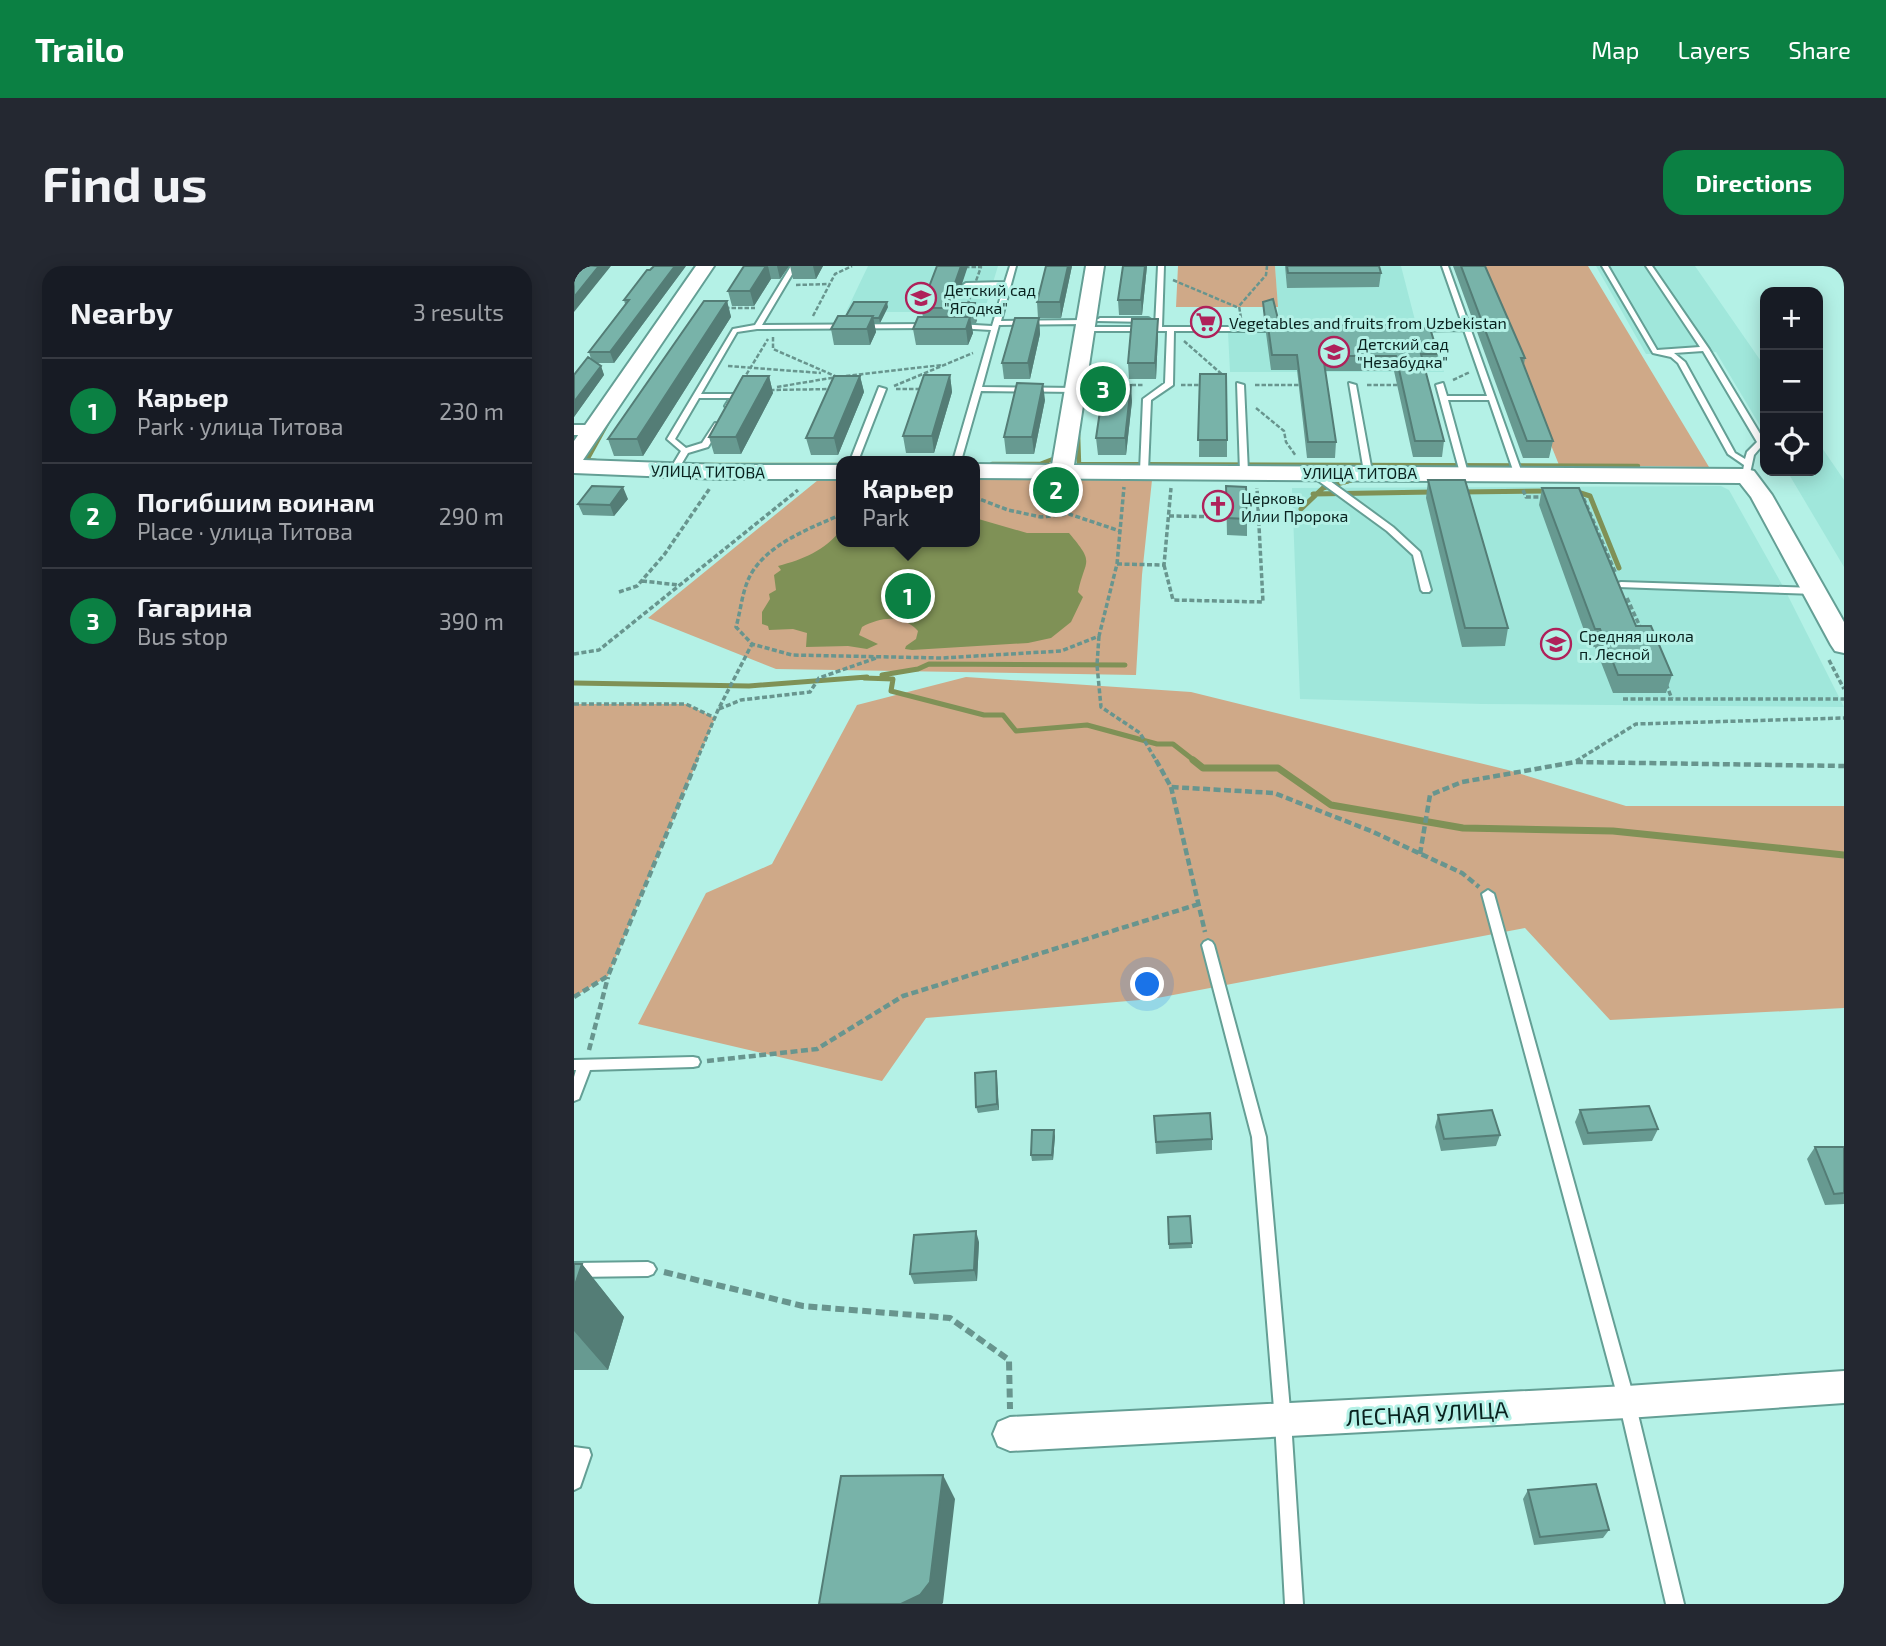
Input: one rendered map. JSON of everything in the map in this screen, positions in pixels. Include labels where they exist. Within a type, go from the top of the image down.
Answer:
[{"type":"street","points":[[574,457],[583,430],[705,266]]},
{"type":"street","points":[[1062,471],[1075,390],[1090,324],[1096,266]]},
{"type":"street","name":"УЛИЦА ТИТОВА","points":[[574,467],[720,472],[831,472]]},
{"type":"street","points":[[1747,470],[1815,591],[1835,648]]},
{"type":"street","name":"УЛИЦА ТИТОВА","points":[[980,471],[1251,475],[1324,480],[1368,472],[1747,470]]},
{"type":"street","name":"ЛЕСНАЯ УЛИЦА","points":[[1010,1434],[1627,1402],[1844,1387]]},
{"type":"lane","points":[[757,327],[794,266]]},
{"type":"lane","points":[[958,456],[1013,266]]},
{"type":"lane","points":[[1158,325],[1161,266]]},
{"type":"lane","points":[[1445,266],[1518,473]]},
{"type":"lane","points":[[1605,266],[1655,352],[1705,349]]},
{"type":"lane","points":[[1649,266],[1705,349],[1761,442],[1750,454],[1747,470]]},
{"type":"lane","points":[[967,285],[1007,284]]},
{"type":"lane","points":[[1090,324],[1158,325]]},
{"type":"lane","points":[[685,451],[671,439],[735,330],[757,327],[1090,324],[1158,325],[1171,329],[1296,329]]},
{"type":"lane","points":[[1397,337],[1408,338],[1404,328]]},
{"type":"lane","points":[[1391,329],[1467,328]]},
{"type":"lane","points":[[1134,475],[1147,399],[1167,385],[1171,329]]},
{"type":"lane","points":[[1661,352],[1674,355],[1681,362],[1732,454],[1747,470]]},
{"type":"lane","points":[[1238,385],[1251,475]]},
{"type":"lane","points":[[1352,385],[1368,472]]},
{"type":"lane","points":[[1440,385],[1464,472]]},
{"type":"lane","points":[[855,456],[882,388]]},
{"type":"lane","points":[[978,389],[1075,390]]},
{"type":"lane","points":[[695,396],[736,393]]},
{"type":"lane","points":[[673,471],[685,451],[705,445],[736,393]]},
{"type":"lane","points":[[1444,398],[1492,398]]},
{"type":"lane","points":[[1324,480],[1390,529],[1417,554],[1426,590]]},
{"type":"lane","points":[[1620,585],[1815,591]]},
{"type":"lane","points":[[1488,894],[1627,1402],[1675,1604]]},
{"type":"lane","points":[[1208,945],[1259,1137],[1283,1421],[1294,1604]]},
{"type":"lane","points":[[574,1095],[579,1065],[693,1062]]},
{"type":"lane","points":[[574,1270],[648,1269]]},
{"type":"lane","points":[[574,1455],[583,1455],[574,1481]]},
{"type":"path","points":[[807,327],[835,274],[852,266]]},
{"type":"path","points":[[1242,329],[1239,308],[1266,275],[1267,266]]},
{"type":"path","points":[[1161,277],[1195,286],[1210,297],[1239,308]]},
{"type":"path","points":[[934,278],[940,278]]},
{"type":"path","points":[[804,285],[807,279]]},
{"type":"path","points":[[782,285],[830,284]]},
{"type":"path","points":[[930,290],[936,290]]},
{"type":"path","points":[[715,308],[767,311]]},
{"type":"path","points":[[1171,329],[1238,385]]},
{"type":"path","points":[[736,393],[773,332],[773,349],[865,388],[882,388]]},
{"type":"path","points":[[926,389],[887,389],[990,346]]},
{"type":"path","points":[[736,393],[837,377],[942,365]]},
{"type":"path","points":[[713,366],[751,366],[828,374]]},
{"type":"path","points":[[1352,385],[1440,385],[1481,367]]},
{"type":"path","points":[[1114,385],[1302,385]]},
{"type":"path","points":[[756,390],[836,388]]},
{"type":"path","points":[[1240,396],[1284,431],[1286,442],[1324,480]]},
{"type":"path","points":[[619,592],[637,586],[664,555],[720,472]]},
{"type":"path","points":[[574,654],[599,650],[680,585],[831,472]]},
{"type":"path","points":[[1134,475],[1120,531],[1116,564],[1100,636],[1097,666],[1101,707],[1140,733],[1171,787],[1208,945]]},
{"type":"path","points":[[1173,477],[1164,565],[1173,600],[1263,602],[1259,517],[1251,475]]},
{"type":"path","points":[[1526,497],[1549,497]]},
{"type":"path","points":[[1572,497],[1583,497],[1647,642]]},
{"type":"path","points":[[980,499],[1009,510],[1041,517],[1069,514],[1120,531]]},
{"type":"path","points":[[1168,516],[1233,517]]},
{"type":"path","points":[[836,517],[806,530],[770,554],[751,573],[736,627],[752,644],[792,655],[942,658],[1061,651],[1100,636]]},
{"type":"path","points":[[1246,517],[1259,517]]},
{"type":"path","points":[[1116,564],[1164,565]]},
{"type":"path","points":[[642,581],[680,585]]},
{"type":"path","points":[[579,1065],[608,976],[715,718],[752,644]]},
{"type":"path","points":[[1835,648],[1844,689]]},
{"type":"path","points":[[719,710],[741,701],[810,692],[819,678],[881,657]]},
{"type":"path","points":[[1662,676],[1672,699]]},
{"type":"path","points":[[1623,699],[1844,699]]},
{"type":"path","points":[[574,704],[686,704],[715,718]]},
{"type":"path","points":[[1575,762],[1636,724],[1844,718]]},
{"type":"path","points":[[1420,853],[1430,795],[1462,782],[1575,762],[1844,765]]},
{"type":"path","points":[[1171,787],[1274,793],[1420,853],[1462,873],[1488,894]]},
{"type":"path","points":[[693,1062],[817,1049],[903,996],[1199,904]]},
{"type":"path","points":[[574,997],[608,976]]},
{"type":"path","points":[[648,1269],[803,1306],[950,1318],[1009,1360],[1010,1434]]},
{"type":"shaded area","name":"Детский сад \"Ягодка\"","points":[[868,266],[998,266],[984,312],[846,312]]},
{"type":"shaded area","points":[[1178,266],[1275,266],[1278,307],[1176,307]]},
{"type":"shaded area","points":[[1275,266],[1401,266],[1416,324],[1279,324]]},
{"type":"shaded area","points":[[1479,266],[1588,266],[1709,467],[1559,465]]},
{"type":"shaded area","points":[[1596,266],[1695,266],[1760,360],[1760,426],[1716,352],[1646,354]]},
{"type":"shaded area","name":"Детский сад \"Незабудка\"","points":[[1432,331],[1444,372],[1230,372],[1228,332]]},
{"type":"shaded area","points":[[1823,449],[1844,480],[1844,567],[1790,476],[1823,476]]},
{"type":"shaded area","points":[[823,476],[836,477],[836,547],[980,547],[980,478],[1152,480],[1142,575],[1136,675],[776,669],[648,618]]},
{"type":"shaded area","name":"Средняя школа п. Лесной","points":[[1721,486],[1729,490],[1785,590],[1844,707],[1482,704],[1300,699],[1292,488]]},
{"type":"shaded area","points":[[980,519],[1027,533],[1069,533],[1086,557],[1078,592],[1083,597],[1071,622],[1051,638],[1028,643],[905,649],[916,639],[918,631],[905,622],[884,619],[862,627],[859,635],[878,644],[867,649],[848,646],[806,647],[807,633],[793,629],[769,630],[768,626],[762,624],[762,612],[770,599],[769,594],[776,590],[774,575],[781,570],[778,566],[813,553],[836,535],[836,547],[980,547]]},
{"type":"shaded area","points":[[966,677],[1191,692],[1508,770],[1626,806],[1844,806],[1844,1008],[1610,1020],[1525,928],[1152,999],[926,1018],[882,1081],[638,1024],[706,893],[772,864],[857,705]]},
{"type":"shaded area","points":[[574,704],[686,704],[715,718],[608,976],[574,997]]},
{"type":"building","points":[[574,266],[599,266],[574,297]]},
{"type":"building","points":[[654,266],[675,266],[610,352],[589,352],[629,300],[624,300],[647,270]]},
{"type":"building","points":[[744,266],[766,266],[750,291],[728,291]]},
{"type":"building","points":[[937,266],[961,266],[948,303],[975,303],[974,308],[921,308]]},
{"type":"building","points":[[1046,266],[1068,266],[1060,302],[1037,302]]},
{"type":"building","points":[[1123,266],[1145,266],[1141,300],[1118,300]]},
{"type":"building","points":[[1287,266],[1379,266],[1381,273],[1288,273]]},
{"type":"building","points":[[1461,266],[1485,266],[1525,358],[1521,358],[1553,441],[1527,441]]},
{"type":"building","points":[[1273,299],[1278,319],[1265,319],[1263,302]]},
{"type":"building","points":[[704,301],[727,301],[637,439],[608,439]]},
{"type":"building","points":[[854,302],[887,302],[879,318],[846,316]]},
{"type":"building","points":[[838,316],[873,316],[867,329],[831,329]]},
{"type":"building","points":[[918,317],[970,317],[966,329],[913,329]]},
{"type":"building","points":[[1015,318],[1039,318],[1028,363],[1002,363]]},
{"type":"building","points":[[1132,319],[1158,319],[1155,363],[1128,363]]},
{"type":"building","points":[[1267,319],[1282,319],[1284,325],[1405,325],[1423,329],[1429,325],[1438,354],[1421,354],[1444,441],[1415,441],[1396,356],[1323,356],[1336,442],[1308,442],[1297,355],[1272,355]]},
{"type":"building","points":[[588,357],[601,366],[574,402],[574,375]]},
{"type":"building","points":[[1200,374],[1226,374],[1227,440],[1198,440]]},
{"type":"building","points":[[924,375],[950,375],[932,436],[903,436]]},
{"type":"building","points":[[743,376],[769,376],[736,437],[709,437]]},
{"type":"building","points":[[834,376],[860,376],[834,438],[806,438]]},
{"type":"building","points":[[1017,383],[1043,384],[1032,437],[1004,437]]},
{"type":"building","points":[[1104,384],[1131,385],[1125,438],[1096,438]]},
{"type":"building","points":[[1428,480],[1465,480],[1508,628],[1465,628]]},
{"type":"building","points":[[592,486],[623,487],[610,505],[578,504]]},
{"type":"building","points":[[1226,486],[1246,487],[1247,519],[1227,518]]},
{"type":"building","points":[[1542,488],[1579,488],[1636,626],[1651,626],[1672,675],[1618,675],[1600,629],[1595,629]]},
{"type":"building","points":[[996,1071],[997,1104],[976,1107],[975,1073]]},
{"type":"building","points":[[1649,1106],[1658,1129],[1588,1133],[1580,1110]]},
{"type":"building","points":[[1492,1110],[1500,1135],[1444,1139],[1438,1115]]},
{"type":"building","points":[[1210,1113],[1212,1139],[1156,1142],[1154,1116]]},
{"type":"building","points":[[1032,1130],[1054,1130],[1052,1155],[1031,1155]]},
{"type":"building","points":[[1815,1147],[1844,1147],[1844,1193],[1834,1194]]},
{"type":"building","points":[[1190,1216],[1192,1243],[1169,1244],[1168,1217]]},
{"type":"building","points":[[976,1231],[974,1270],[910,1274],[914,1235]]},
{"type":"building","points":[[574,1264],[582,1264],[574,1288]]},
{"type":"building","points":[[943,1475],[930,1582],[920,1595],[901,1604],[819,1604],[841,1476]]},
{"type":"building","points":[[1596,1484],[1609,1530],[1540,1537],[1528,1490]]},
{"type":"waterway","points":[[596,461],[587,460],[609,420]]},
{"type":"waterway","points":[[1078,434],[1079,464],[1638,466]]},
{"type":"waterway","points":[[992,464],[1040,464],[1053,459]]},
{"type":"waterway","points":[[699,465],[836,465]]},
{"type":"waterway","points":[[1317,494],[1323,488],[1351,480],[1345,482]]},
{"type":"waterway","points":[[1571,490],[1590,496],[1619,568]]},
{"type":"waterway","points":[[1459,492],[1549,491]]},
{"type":"waterway","points":[[1317,494],[1433,492]]},
{"type":"waterway","points":[[1301,509],[1317,494]]},
{"type":"waterway","points":[[882,675],[918,669],[929,664],[1125,665]]},
{"type":"waterway","points":[[574,683],[749,686],[867,677]]},
{"type":"waterway","points":[[864,678],[893,679],[891,691],[984,715],[1003,715],[1016,731],[1087,725],[1157,744],[1173,744],[1196,762]]},
{"type":"waterway","points":[[1193,760],[1203,768],[1278,768],[1331,805],[1463,828],[1613,831],[1844,855]]},
{"type":"place","name":"Детский сад \"Ягодка\"","points":[[921,298]]},
{"type":"place","name":"Vegetables and fruits from Uzbekistan","points":[[1206,322]]},
{"type":"place","name":"Детский сад \"Незабудка\"","points":[[1334,352]]},
{"type":"place","name":"Гагарина","points":[[1103,389]]},
{"type":"place","name":"Погибшим воинам","points":[[1056,490]]},
{"type":"place","name":"Церковь Илии Пророка","points":[[1218,506]]},
{"type":"place","name":"Карьер","points":[[908,596]]},
{"type":"place","name":"Средняя школа п. Лесной","points":[[1556,644]]}]
